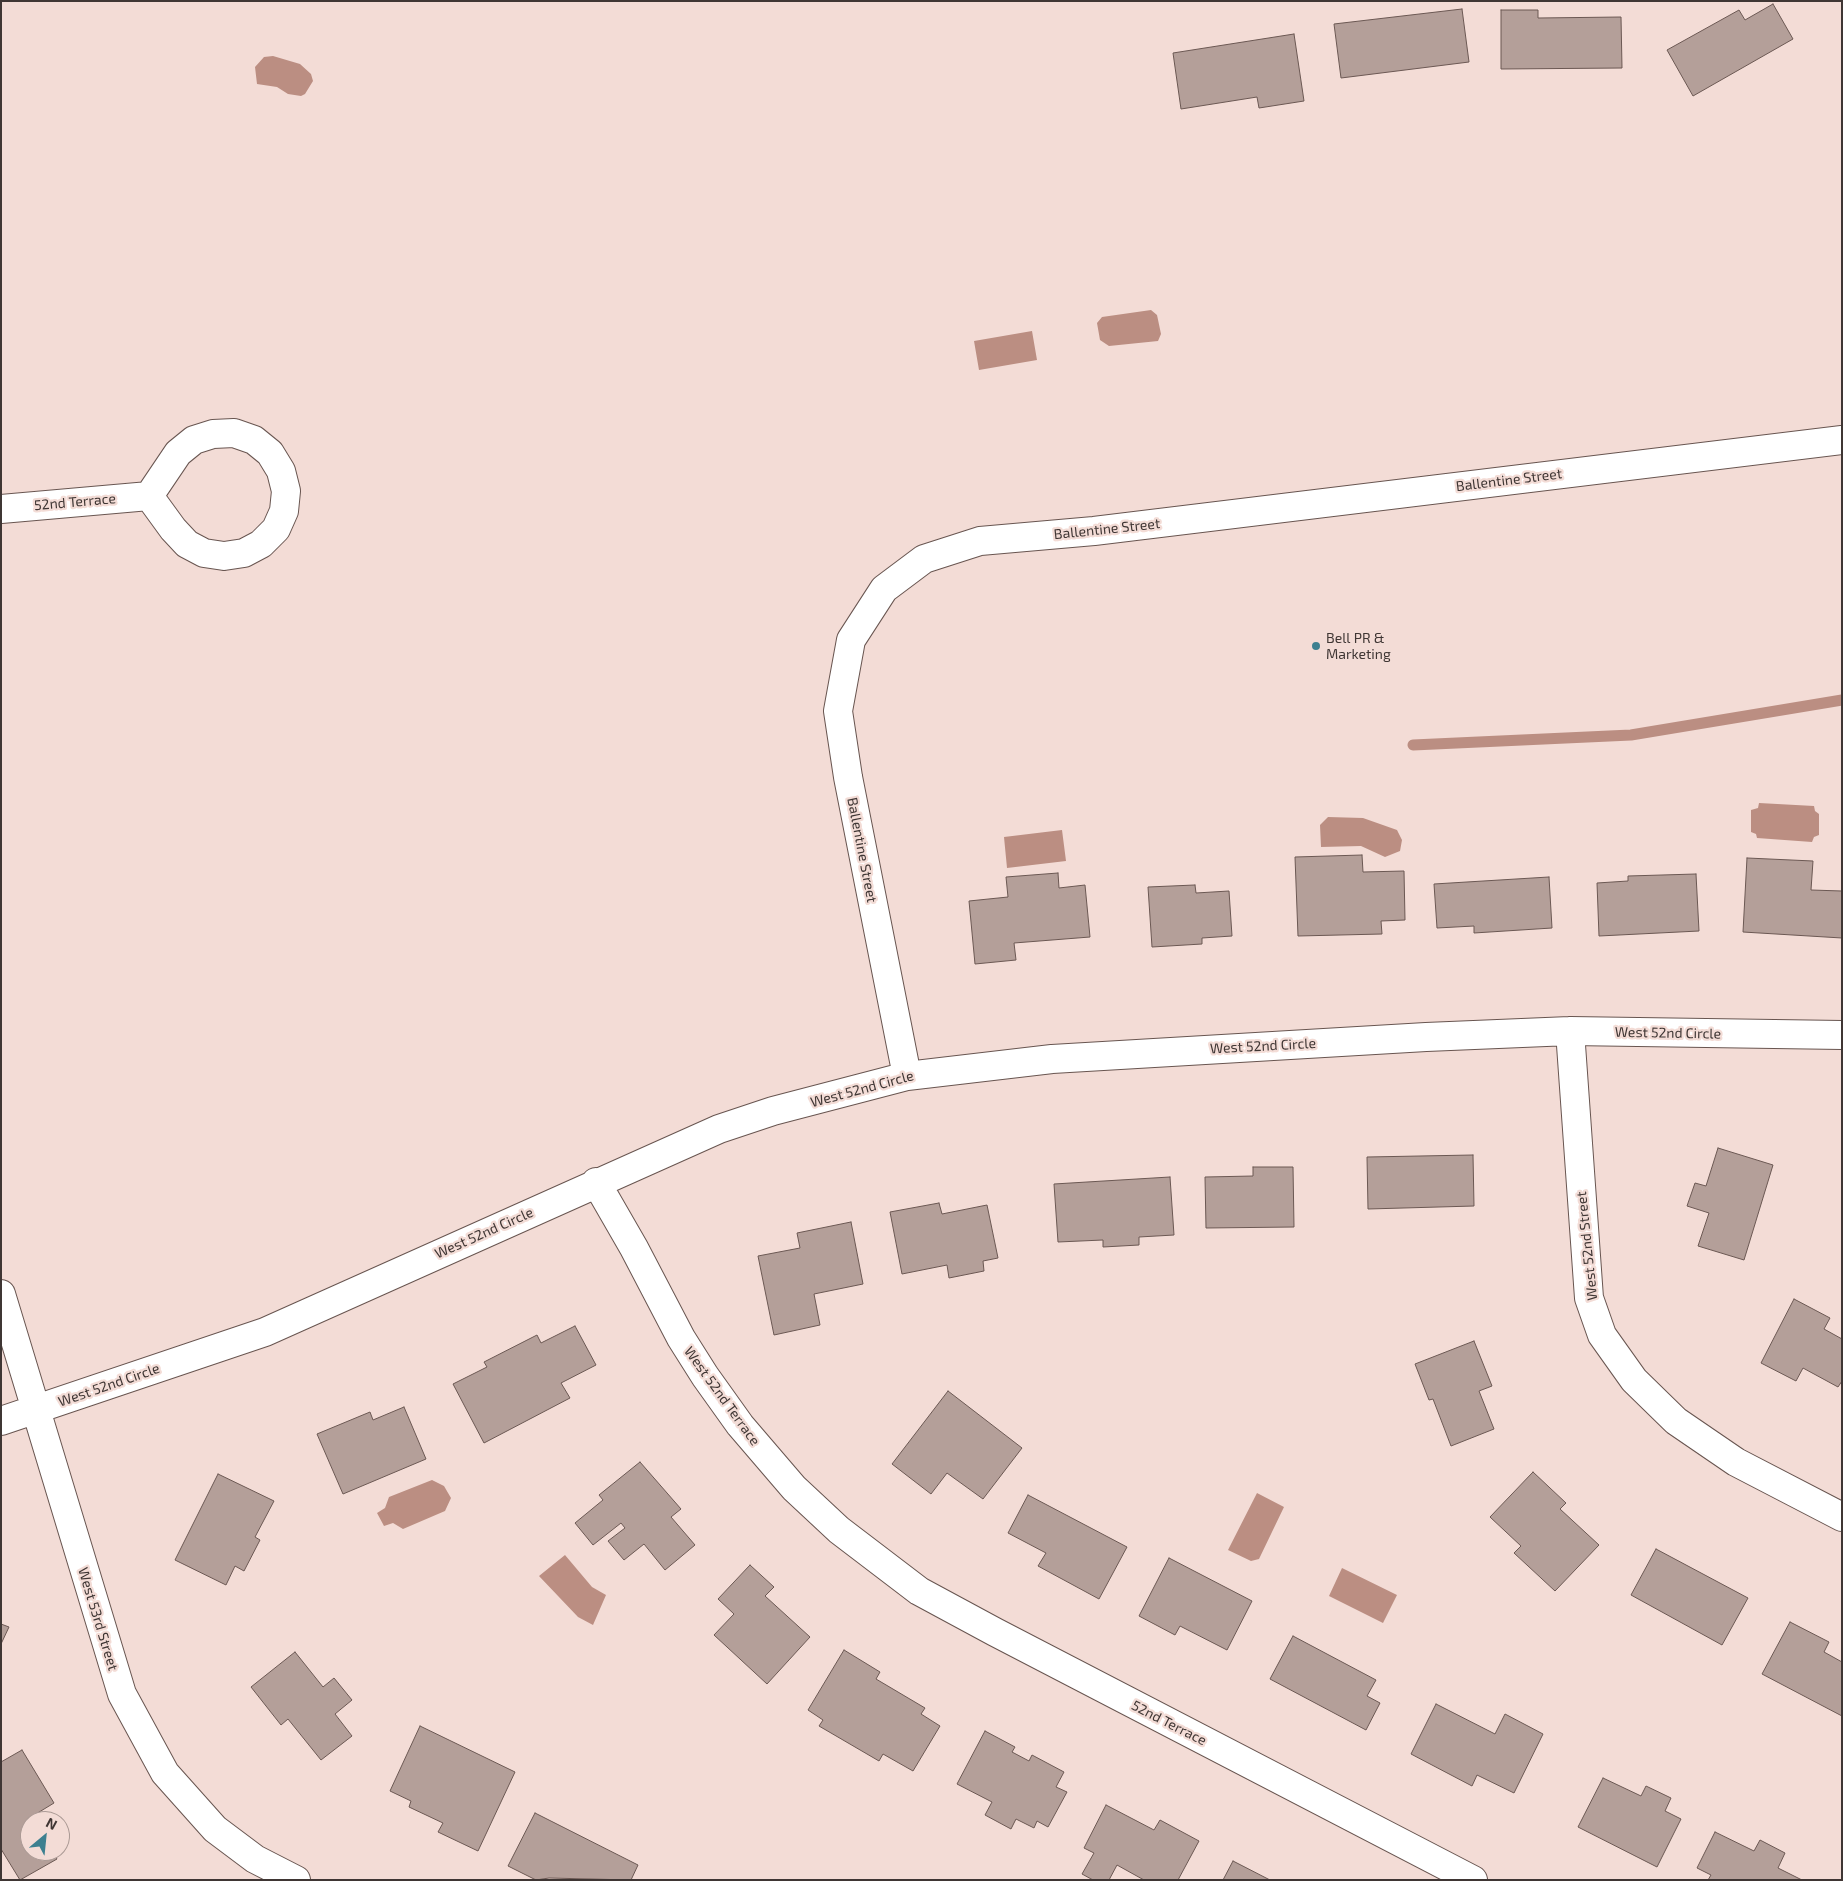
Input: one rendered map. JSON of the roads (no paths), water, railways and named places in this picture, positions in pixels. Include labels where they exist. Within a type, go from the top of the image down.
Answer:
[{"type":"street","points":[[234,433],[254,440],[270,453],[281,471],[286,491],[284,511],[271,534],[261,544],[244,553],[224,556],[204,553],[186,544],[149,496],[178,453],[194,440],[213,434],[234,433]]},
{"type":"street","name":"Ballentine Street","points":[[907,1076],[848,777],[838,711],[851,640],[884,589],[924,559],[980,541],[1104,530],[1842,440]]},
{"type":"street","name":"52nd Terrace","points":[[1,509],[149,496]]},
{"type":"street","name":"West 52nd Circle","points":[[1,1421],[265,1332],[719,1128],[773,1111],[907,1076],[1052,1059],[1570,1031],[1842,1034]]},
{"type":"street","name":"West 52nd Street","points":[[1570,1031],[1589,1298],[1602,1335],[1634,1380],[1684,1427],[1736,1462],[1842,1517]]},
{"type":"street","name":"West 52nd Terrace","points":[[596,1182],[634,1248],[681,1338],[740,1425],[794,1488],[839,1530],[871,1555]]},
{"type":"street","name":"West 53rd Street","points":[[1,1294],[122,1694],[160,1765],[215,1829],[255,1859],[296,1880]]},
{"type":"street","name":"52nd Terrace","points":[[871,1555],[919,1591],[995,1632],[1474,1880]]},
{"type":"waterway","points":[[1413,745],[1631,735],[1842,700]]},
{"type":"place","name":"Bell PR & Marketing","points":[[1316,646]]}]
